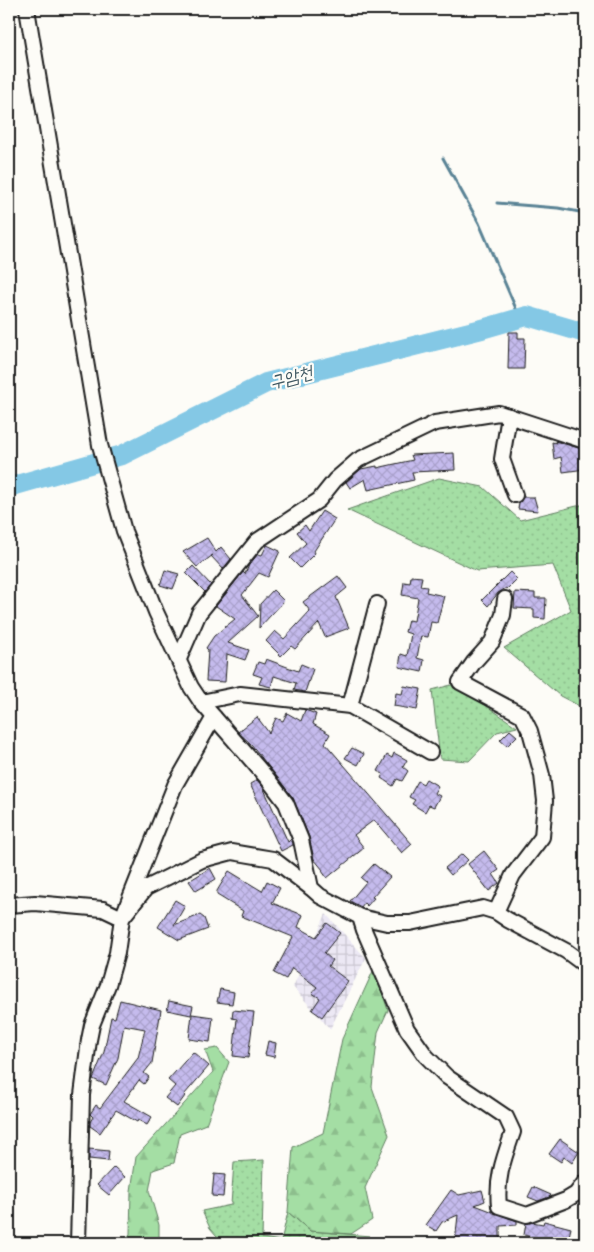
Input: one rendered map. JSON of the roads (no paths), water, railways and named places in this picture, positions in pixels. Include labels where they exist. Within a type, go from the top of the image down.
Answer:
[{"type":"street","points":[[26,9],[100,445],[124,531],[156,612],[191,687],[201,702],[267,778],[286,804],[300,840],[311,888]]},
{"type":"street","points":[[179,658],[198,613],[258,541],[319,500],[335,480],[358,460],[435,424],[500,413],[585,441]]},
{"type":"street","points":[[509,416],[502,459],[515,495]]},
{"type":"street","points":[[496,912],[513,875],[542,837],[545,801],[542,775],[530,731],[522,715],[460,682],[474,662],[492,642],[503,614],[505,599]]},
{"type":"street","points":[[350,706],[377,604]]},
{"type":"street","points":[[201,702],[240,694],[350,706],[430,752]]},
{"type":"street","points":[[78,1243],[82,1095],[92,1025],[108,985],[122,918],[175,785],[214,717]]},
{"type":"street","points":[[122,918],[146,888],[202,860],[232,852],[273,859],[320,896],[360,917],[387,923],[410,923],[482,908],[496,912],[566,951],[585,965]]},
{"type":"street","points":[[9,905],[35,903],[103,909],[122,918]]},
{"type":"street","points":[[360,917],[407,1029],[426,1056],[448,1077],[506,1117],[514,1132],[501,1166],[497,1189],[499,1206],[527,1215],[566,1200],[576,1194],[585,1182]]},
{"type":"waterway","points":[[443,158],[479,223],[520,318]]},
{"type":"waterway","points":[[497,203],[558,208],[585,213]]},
{"type":"waterway","name":"구암천","points":[[9,487],[122,455],[266,383],[527,316],[585,333]]}]
